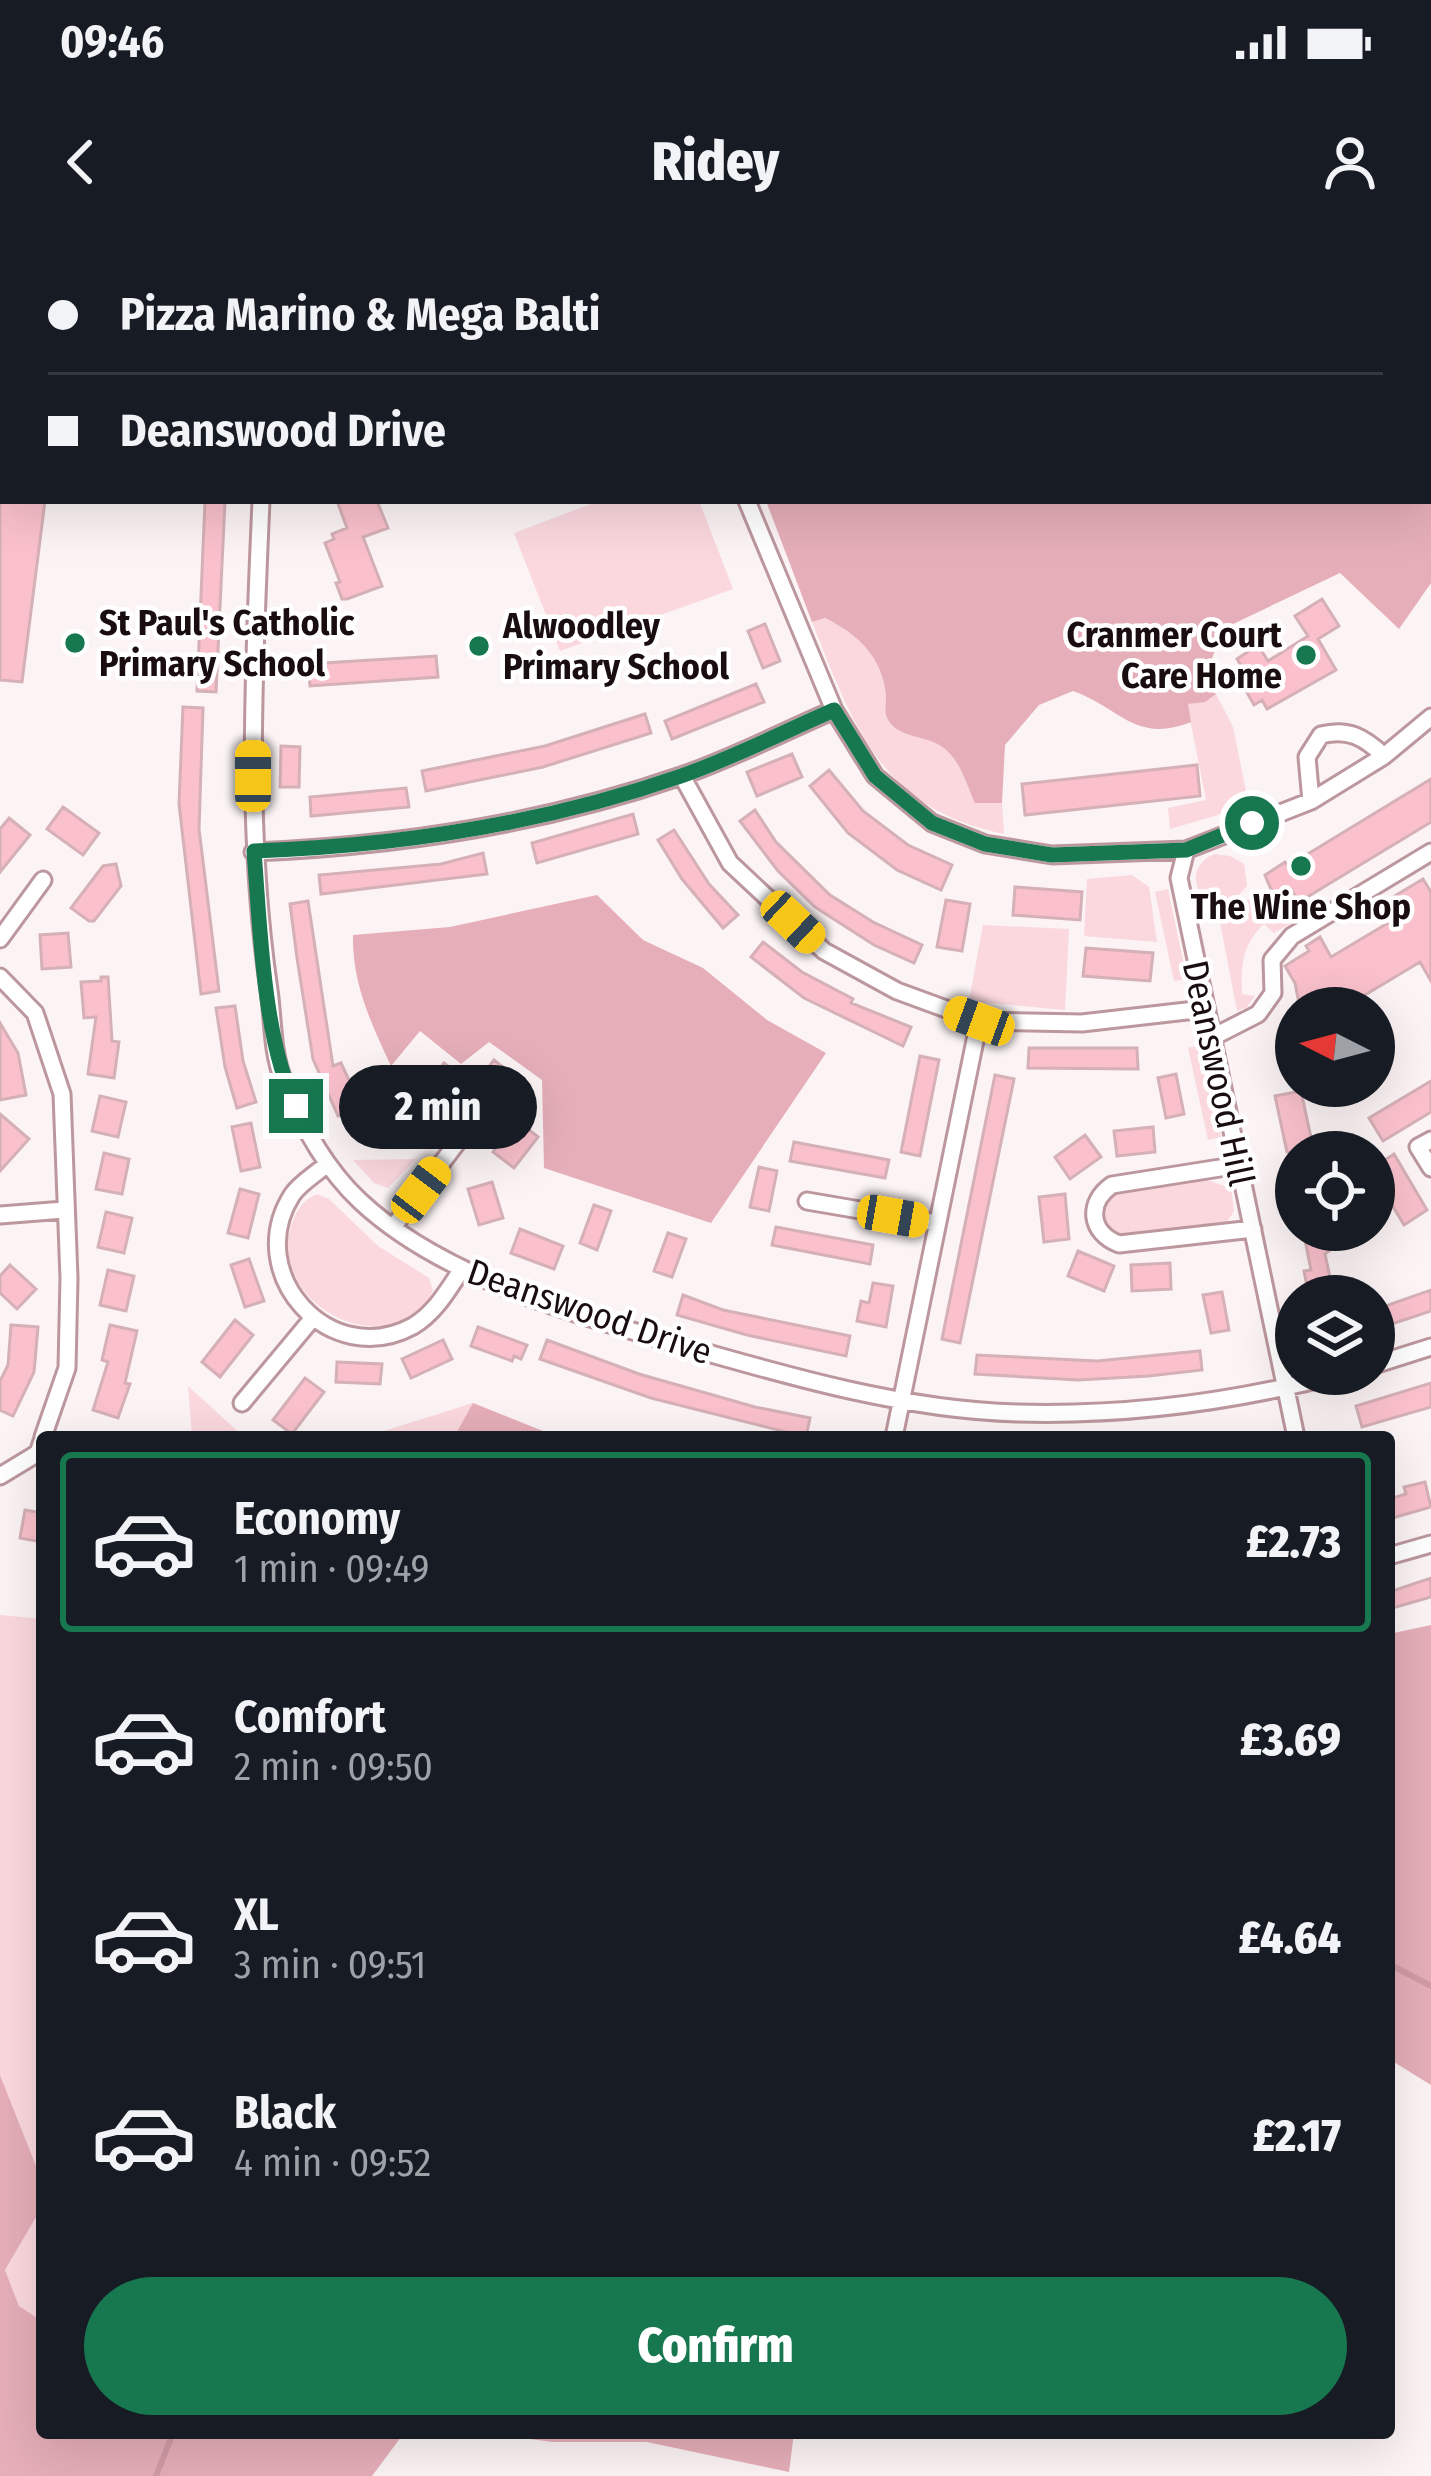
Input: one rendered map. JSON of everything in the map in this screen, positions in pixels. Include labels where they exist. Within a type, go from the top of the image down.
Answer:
[{"type":"street","name":"Deanswood Drive","points":[[261,504],[252,719],[254,851],[262,945],[281,1076],[327,1164],[361,1202],[462,1269],[608,1324],[798,1380],[1014,1413],[1153,1411],[1275,1390]]},
{"type":"street","points":[[748,504],[834,710],[875,776],[932,823],[985,844],[1052,855],[1186,850],[1311,801],[1384,756],[1431,717]]},
{"type":"street","points":[[254,851],[411,841],[575,807],[682,776],[834,710]]},
{"type":"street","points":[[1311,801],[1307,758],[1321,735],[1352,734],[1384,756]]},
{"type":"street","points":[[682,776],[730,863],[824,951],[896,991],[979,1021],[1082,1023],[1204,1009]]},
{"type":"street","name":"Deanswood Hill","points":[[1186,850],[1179,878],[1275,1335]]},
{"type":"street","points":[[1213,1037],[1258,1015],[1273,993],[1272,960],[1292,936],[1431,852]]},
{"type":"street","points":[[0,939],[43,880]]},
{"type":"street","points":[[0,977],[35,1013],[62,1094],[69,1278],[67,1368],[46,1431]]},
{"type":"street","points":[[895,1431],[979,1021]]},
{"type":"street","points":[[394,1226],[475,1118]]},
{"type":"street","points":[[1431,1140],[1418,1147],[1431,1168]]},
{"type":"street","points":[[327,1164],[295,1191],[280,1219],[277,1250],[283,1281],[312,1318],[354,1337],[385,1336],[414,1325],[438,1305],[462,1269]]},
{"type":"street","points":[[1239,1165],[1112,1185],[1098,1198],[1094,1217],[1102,1235],[1119,1244],[1253,1229]]},
{"type":"street","points":[[807,1201],[936,1223]]},
{"type":"street","points":[[0,1215],[64,1210]]},
{"type":"street","points":[[242,1403],[312,1318]]},
{"type":"street","points":[[1395,1358],[1431,1347]]},
{"type":"street","name":"Deanswood Hill","points":[[1287,1395],[1295,1431]]},
{"type":"street","points":[[0,1476],[36,1451]]},
{"type":"street","points":[[1395,1554],[1431,1544]]},
{"type":"shaded area","points":[[591,504],[700,504],[733,589],[560,651],[514,533]]},
{"type":"shaded area","points":[[767,504],[1431,504],[1431,583],[1399,629],[1340,573],[1214,633],[1215,651],[1205,676],[1216,694],[1205,702],[1188,704],[1191,722],[1172,728],[1142,726],[1073,691],[1039,705],[1005,745],[1002,803],[975,803],[948,751],[890,723],[884,682],[867,649],[825,618],[812,622]]},
{"type":"shaded area","points":[[825,618],[858,640],[874,659],[884,682],[890,723],[947,751],[975,802],[1002,803],[1004,834],[962,822],[928,805],[900,784],[878,758],[842,696],[812,622]]},
{"type":"shaded area","points":[[1216,694],[1233,727],[1249,806],[1170,829],[1168,808],[1206,800],[1187,704],[1204,702]]},
{"type":"shaded area","points":[[1214,854],[1244,864],[1247,886],[1239,895],[1243,902],[1263,893],[1272,905],[1281,900],[1295,921],[1274,933],[1264,924],[1251,940],[1243,965],[1242,994],[1255,996],[1237,1011],[1217,906],[1202,895],[1196,881],[1200,866]]},
{"type":"shaded area","points":[[1132,875],[1149,887],[1157,942],[1084,936],[1087,879]]},
{"type":"shaded area","points":[[1168,889],[1187,979],[1174,981],[1155,892]]},
{"type":"shaded area","points":[[597,895],[643,940],[703,968],[767,1020],[826,1053],[711,1223],[544,1168],[542,1080],[489,1042],[461,1064],[420,1031],[391,1066],[364,1002],[353,935],[450,927]]},
{"type":"shaded area","points":[[983,925],[1069,929],[1065,1010],[969,1001]]},
{"type":"shaded area","points":[[1201,1045],[1221,1137],[1208,1140],[1188,1048]]},
{"type":"shaded area","points":[[416,1159],[388,1188],[374,1183],[353,1160]]},
{"type":"shaded area","points":[[1204,1179],[1231,1188],[1234,1211],[1226,1224],[1135,1235],[1120,1235],[1103,1225],[1104,1205],[1118,1192]]},
{"type":"shaded area","points":[[317,1194],[329,1199],[378,1246],[429,1278],[433,1291],[415,1313],[392,1324],[366,1326],[340,1319],[299,1284],[289,1259],[290,1230],[299,1209]]},
{"type":"shaded area","points":[[188,1386],[237,1431],[192,1431]]},
{"type":"shaded area","points":[[473,1403],[457,1431],[384,1431]]},
{"type":"shaded area","points":[[473,1403],[543,1431],[457,1431]]},
{"type":"shaded area","points":[[0,1615],[36,1618],[36,2166],[0,2075]]},
{"type":"shaded area","points":[[1431,1625],[1431,2085],[1395,2063],[1395,1633]]},
{"type":"shaded area","points":[[0,2075],[36,2166],[36,2217],[5,2270],[19,2306],[36,2317],[36,2439],[400,2439],[372,2476],[0,2476]]},
{"type":"shaded area","points":[[36,2217],[36,2317],[19,2306],[5,2270]]},
{"type":"shaded area","points":[[530,2439],[793,2439],[789,2472],[647,2442]]},
{"type":"building","points":[[0,504],[45,504],[22,682],[0,680]]},
{"type":"building","points":[[205,504],[225,504],[216,692],[197,691]]},
{"type":"building","points":[[338,504],[378,504],[388,528],[363,537],[382,586],[342,599],[325,543],[347,528]]},
{"type":"building","name":"Cranmer Court Care Home","points":[[1322,599],[1339,626],[1318,639],[1336,670],[1267,709],[1262,700],[1254,705],[1241,682],[1248,677],[1237,659],[1258,645],[1268,661],[1308,636],[1295,616]]},
{"type":"building","points":[[765,624],[780,661],[763,668],[748,631]]},
{"type":"building","points":[[436,656],[438,677],[310,686],[308,664]]},
{"type":"building","points":[[756,684],[764,702],[672,739],[665,721]]},
{"type":"building","points":[[183,707],[203,708],[199,829],[219,991],[201,994],[179,804]]},
{"type":"building","points":[[645,714],[651,733],[543,767],[426,791],[422,771],[545,746]]},
{"type":"building","points":[[281,746],[300,747],[299,787],[280,787]]},
{"type":"building","points":[[792,754],[802,777],[757,796],[747,772]]},
{"type":"building","points":[[1197,765],[1200,796],[1025,815],[1022,784]]},
{"type":"building","points":[[829,770],[863,811],[908,845],[952,865],[941,890],[897,870],[848,833],[810,786]]},
{"type":"building","points":[[1431,779],[1431,822],[1299,902],[1291,889],[1275,899],[1265,875],[1285,862],[1288,866]]},
{"type":"building","points":[[406,788],[409,807],[311,816],[310,797]]},
{"type":"building","points":[[63,807],[99,833],[83,855],[47,829]]},
{"type":"building","points":[[755,810],[776,842],[830,895],[922,945],[914,963],[874,945],[815,907],[778,871],[740,821]]},
{"type":"building","points":[[633,814],[638,834],[537,863],[532,843]]},
{"type":"building","points":[[9,818],[30,835],[0,872],[0,829]]},
{"type":"building","points":[[674,830],[709,884],[738,915],[723,928],[682,879],[658,840]]},
{"type":"building","points":[[483,853],[487,874],[321,894],[319,875],[441,864]]},
{"type":"building","points":[[116,864],[121,886],[94,921],[89,921],[71,908],[103,866]]},
{"type":"building","points":[[1423,879],[1431,892],[1431,981],[1420,962],[1378,987],[1296,987],[1285,966],[1309,951],[1306,946],[1320,937],[1331,957],[1398,917],[1388,900]]},
{"type":"building","points":[[1015,887],[1082,892],[1080,920],[1013,915]]},
{"type":"building","points":[[946,900],[970,904],[962,951],[937,947]]},
{"type":"building","points":[[308,901],[333,1066],[341,1063],[361,1106],[338,1116],[313,1059],[297,958],[290,904]]},
{"type":"building","points":[[68,933],[71,967],[42,969],[40,935]]},
{"type":"building","points":[[763,942],[802,972],[853,999],[851,1003],[911,1027],[903,1046],[804,998],[751,957]]},
{"type":"building","points":[[1086,948],[1153,953],[1150,981],[1083,976]]},
{"type":"building","points":[[108,977],[112,1041],[119,1042],[114,1078],[88,1074],[96,1017],[84,1018],[81,982],[101,981]]},
{"type":"building","points":[[235,1006],[243,1061],[256,1102],[237,1108],[216,1008]]},
{"type":"building","points":[[0,1023],[18,1053],[26,1095],[0,1100]]},
{"type":"building","points":[[1029,1048],[1137,1048],[1138,1069],[1028,1068]]},
{"type":"building","points":[[920,1056],[939,1060],[920,1156],[901,1152]]},
{"type":"building","points":[[494,1060],[529,1088],[512,1108],[478,1081]]},
{"type":"building","points":[[444,1063],[464,1079],[439,1110],[419,1094]]},
{"type":"building","points":[[1176,1074],[1184,1114],[1166,1118],[1158,1078]]},
{"type":"building","points":[[995,1075],[1014,1079],[960,1343],[942,1339]]},
{"type":"building","points":[[1431,1081],[1431,1112],[1395,1134],[1377,1131],[1369,1118],[1395,1107],[1395,1102]]},
{"type":"building","points":[[100,1096],[126,1102],[118,1137],[92,1131]]},
{"type":"building","points":[[1277,1107],[1305,1107],[1310,1131],[1282,1131]]},
{"type":"building","points":[[373,1110],[410,1110],[411,1136],[373,1136]]},
{"type":"building","points":[[0,1114],[29,1139],[0,1171]]},
{"type":"building","points":[[517,1120],[538,1137],[514,1168],[493,1152]]},
{"type":"building","points":[[251,1123],[260,1167],[241,1171],[232,1127]]},
{"type":"building","points":[[1153,1127],[1155,1152],[1117,1156],[1114,1131]]},
{"type":"building","points":[[1085,1135],[1101,1157],[1070,1179],[1055,1157]]},
{"type":"building","points":[[794,1142],[889,1160],[885,1178],[790,1161]]},
{"type":"building","points":[[104,1153],[129,1159],[122,1194],[96,1189]]},
{"type":"building","points":[[1395,1156],[1427,1210],[1404,1225],[1395,1210]]},
{"type":"building","points":[[759,1167],[777,1171],[769,1211],[750,1207]]},
{"type":"building","points":[[492,1182],[503,1218],[479,1225],[468,1189]]},
{"type":"building","points":[[240,1189],[259,1194],[248,1238],[228,1233]]},
{"type":"building","points":[[1065,1194],[1069,1239],[1044,1242],[1039,1197]]},
{"type":"building","points":[[594,1205],[611,1211],[597,1250],[580,1243]]},
{"type":"building","points":[[106,1212],[132,1218],[124,1253],[98,1247]]},
{"type":"building","points":[[776,1227],[873,1245],[870,1264],[772,1245]]},
{"type":"building","points":[[520,1229],[563,1246],[554,1269],[511,1253]]},
{"type":"building","points":[[668,1233],[686,1239],[672,1277],[654,1271]]},
{"type":"building","points":[[1078,1251],[1114,1266],[1104,1291],[1068,1276]]},
{"type":"building","points":[[1307,1251],[1329,1251],[1325,1254],[1330,1275],[1305,1275],[1304,1271],[1311,1270]]},
{"type":"building","points":[[249,1259],[264,1301],[245,1307],[231,1265]]},
{"type":"building","points":[[1170,1263],[1171,1289],[1132,1291],[1131,1265]]},
{"type":"building","points":[[10,1265],[36,1289],[17,1309],[0,1293],[0,1276]]},
{"type":"building","points":[[108,1270],[134,1276],[126,1311],[100,1305]]},
{"type":"building","points":[[873,1283],[893,1286],[886,1327],[857,1321],[861,1301],[869,1303]]},
{"type":"building","points":[[1431,1290],[1431,1311],[1395,1323],[1395,1303]]},
{"type":"building","points":[[1222,1292],[1229,1330],[1211,1333],[1203,1295]]},
{"type":"building","points":[[683,1295],[723,1310],[850,1336],[846,1356],[677,1315]]},
{"type":"building","points":[[235,1320],[253,1335],[220,1377],[202,1362]]},
{"type":"building","points":[[11,1325],[38,1327],[34,1372],[13,1416],[0,1410],[0,1381],[8,1365]]},
{"type":"building","points":[[110,1325],[137,1331],[125,1383],[130,1384],[118,1418],[93,1410],[108,1362],[102,1360]]},
{"type":"building","points":[[478,1327],[527,1345],[521,1359],[514,1356],[512,1361],[471,1346]]},
{"type":"building","points":[[443,1340],[452,1359],[411,1378],[402,1359]]},
{"type":"building","points":[[547,1340],[639,1374],[810,1418],[807,1431],[782,1431],[651,1398],[540,1359]]},
{"type":"building","points":[[1200,1351],[1202,1370],[1149,1376],[1078,1380],[975,1374],[977,1355],[1097,1361]]},
{"type":"building","points":[[337,1362],[382,1364],[380,1384],[336,1382]]},
{"type":"building","points":[[305,1378],[324,1392],[294,1431],[273,1420]]},
{"type":"building","points":[[1431,1383],[1431,1407],[1362,1427],[1356,1406]]},
{"type":"building","points":[[1425,1482],[1431,1507],[1395,1517],[1395,1497],[1406,1494],[1404,1487]]},
{"type":"building","points":[[25,1510],[36,1512],[36,1541],[20,1538]]},
{"type":"building","points":[[1431,1578],[1431,1597],[1395,1607],[1395,1590]]},
{"type":"waterway","points":[[1395,1967],[1431,1986]]},
{"type":"waterway","points":[[156,2476],[171,2439]]},
{"type":"place","name":"St Paul's Catholic Primary School","points":[[75,643]]},
{"type":"place","name":"Alwoodley Primary School","points":[[479,646]]},
{"type":"place","name":"Cranmer Court Care Home","points":[[1306,655]]},
{"type":"place","name":"The Wine Shop","points":[[1301,866]]},
{"type":"route","points":[[296,1106],[281,1076],[254,851],[411,841],[575,807],[682,776],[834,710],[875,776],[932,823],[985,844],[1052,855],[1186,850],[1252,823]]}]
